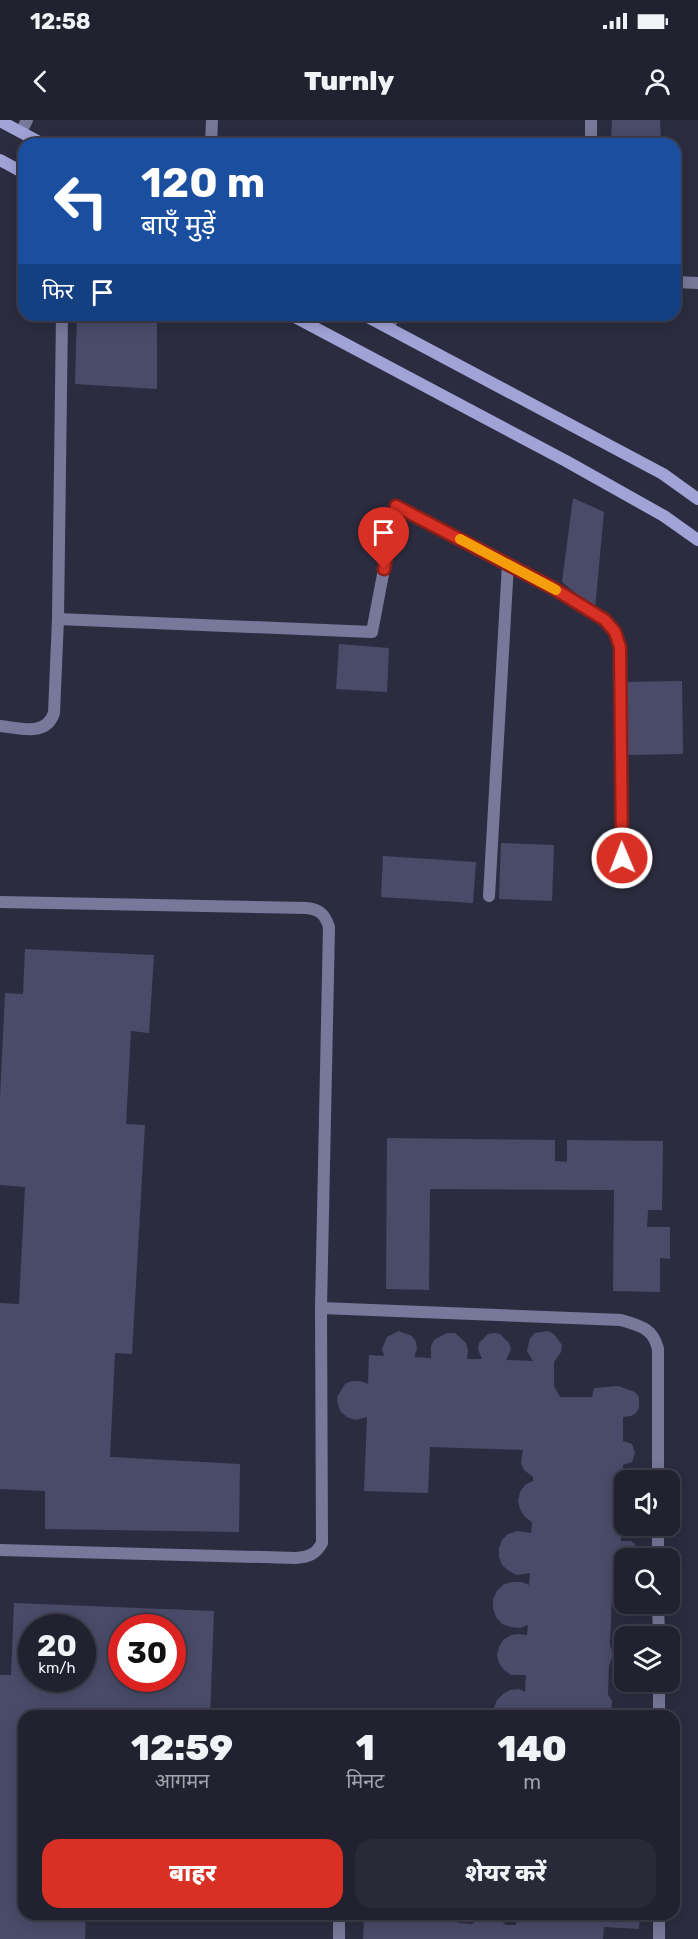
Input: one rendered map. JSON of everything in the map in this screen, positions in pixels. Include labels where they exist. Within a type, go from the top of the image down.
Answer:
[{"type":"street","points":[[21,132],[27,120]]},
{"type":"street","points":[[212,120],[212,138]]},
{"type":"street","points":[[591,120],[591,138]]},
{"type":"street","points":[[0,121],[32,138]]},
{"type":"street","points":[[0,160],[18,170]]},
{"type":"street","points":[[681,282],[698,283]]},
{"type":"street","points":[[0,726],[44,728],[51,722],[54,713],[58,619],[62,321]]},
{"type":"street","points":[[302,321],[566,461],[664,516],[698,540]]},
{"type":"street","points":[[376,321],[663,474],[698,498]]},
{"type":"street","points":[[387,327],[392,321]]},
{"type":"street","points":[[58,619],[372,632],[396,506],[508,564],[605,620],[615,632],[620,647],[623,881]]},
{"type":"street","points":[[489,896],[508,564]]},
{"type":"street","points":[[0,902],[306,908],[317,909],[326,917],[329,927],[321,1308],[322,1543],[318,1551],[307,1557],[296,1558],[0,1550]]},
{"type":"street","points":[[321,1308],[621,1320],[642,1326],[655,1337],[658,1349],[658,1470]]},
{"type":"street","points":[[659,1692],[659,1710]]},
{"type":"street","points":[[339,1920],[339,1939]]},
{"type":"street","points":[[659,1920],[659,1939]]},
{"type":"building","points":[[612,120],[660,120],[661,138],[611,138]]},
{"type":"building","points":[[77,321],[157,321],[157,389],[75,384]]},
{"type":"building","points":[[573,498],[604,512],[595,609],[562,582]]},
{"type":"building","points":[[339,644],[389,648],[387,692],[336,689]]},
{"type":"building","points":[[682,681],[683,754],[627,755],[626,682]]},
{"type":"building","points":[[501,843],[554,845],[552,901],[499,899]]},
{"type":"building","points":[[383,856],[476,862],[473,903],[381,897]]},
{"type":"building","points":[[25,949],[154,955],[149,1033],[131,1031],[126,1124],[145,1125],[132,1354],[115,1353],[110,1457],[240,1464],[239,1532],[45,1529],[45,1491],[0,1489],[0,1303],[19,1304],[25,1187],[0,1185],[0,1098],[5,993],[23,994]]},
{"type":"building","points":[[387,1138],[555,1140],[555,1161],[567,1162],[567,1140],[663,1141],[662,1210],[648,1210],[647,1227],[670,1227],[670,1259],[660,1258],[660,1292],[613,1291],[614,1190],[430,1189],[429,1290],[386,1289]]},
{"type":"building","points":[[399,1331],[412,1336],[416,1342],[417,1349],[414,1357],[431,1358],[431,1346],[434,1340],[447,1333],[455,1333],[466,1343],[467,1359],[482,1359],[478,1349],[479,1343],[488,1334],[494,1333],[500,1334],[509,1343],[511,1349],[506,1360],[533,1361],[527,1351],[530,1338],[535,1333],[548,1331],[554,1334],[562,1345],[561,1352],[554,1362],[554,1386],[560,1397],[592,1397],[594,1388],[618,1386],[635,1392],[639,1397],[639,1408],[636,1413],[623,1417],[623,1441],[632,1444],[635,1453],[632,1462],[623,1465],[623,1470],[614,1470],[614,1536],[621,1536],[621,1541],[631,1541],[636,1548],[614,1548],[610,1644],[613,1655],[609,1666],[608,1695],[612,1701],[611,1710],[494,1710],[497,1700],[503,1694],[519,1689],[525,1692],[526,1675],[511,1675],[499,1663],[497,1655],[503,1640],[511,1635],[527,1635],[528,1625],[520,1628],[502,1624],[496,1617],[493,1599],[504,1584],[522,1582],[529,1585],[530,1573],[517,1575],[502,1565],[499,1548],[502,1540],[508,1534],[517,1531],[531,1533],[532,1522],[525,1517],[518,1501],[520,1492],[525,1485],[533,1481],[533,1477],[524,1470],[521,1463],[523,1450],[430,1447],[428,1493],[364,1491],[367,1417],[355,1420],[347,1417],[341,1412],[337,1397],[345,1384],[352,1381],[368,1384],[369,1355],[384,1356],[382,1349],[387,1337]]},
{"type":"building","points":[[14,1603],[214,1611],[210,1710],[18,1710],[18,1920],[86,1920],[85,1939],[0,1939],[0,1675],[11,1675]]},
{"type":"building","points":[[364,1920],[431,1922],[454,1920],[459,1923],[472,1924],[476,1920],[500,1920],[506,1925],[516,1925],[516,1920],[640,1920],[639,1929],[604,1927],[603,1939],[363,1939]]},
{"type":"slow traffic","points":[[460,539],[556,590]]},
{"type":"route","points":[[384,569],[396,506],[553,588],[605,620],[615,632],[620,647],[622,858]]}]
